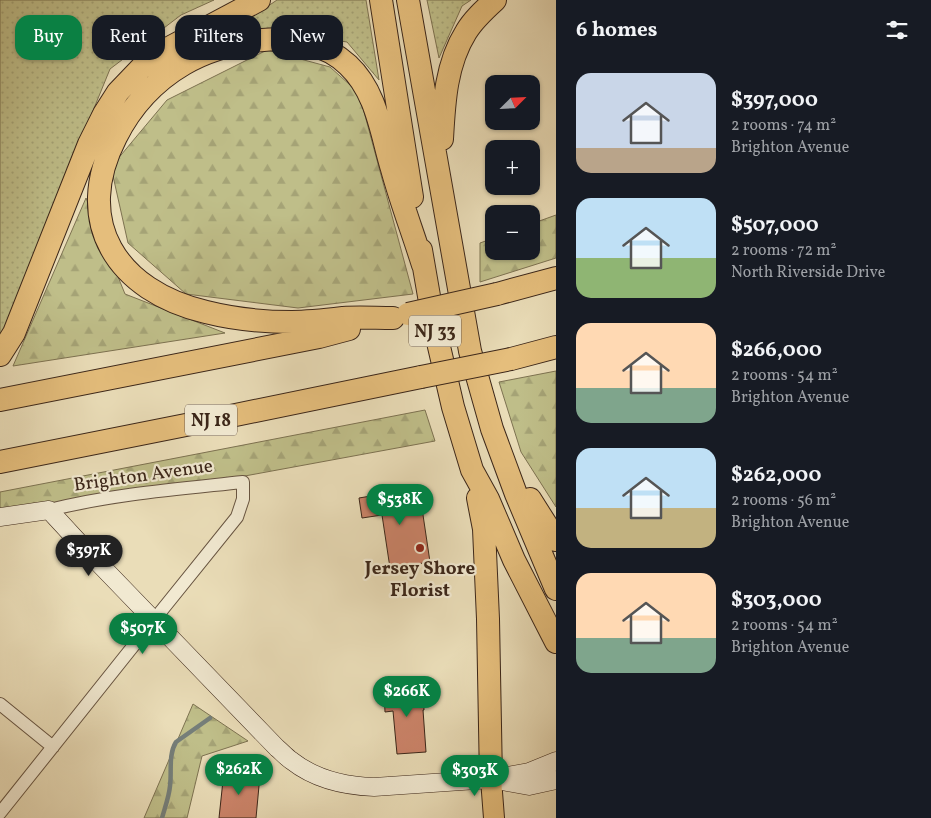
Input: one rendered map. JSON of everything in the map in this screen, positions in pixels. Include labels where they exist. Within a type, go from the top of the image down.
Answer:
[{"type":"highway","points":[[0,355],[14,333],[89,144],[104,114],[118,92],[141,68],[167,49],[260,0]]},
{"type":"highway","name":"NJ 33","points":[[381,0],[423,265],[434,325],[453,407],[472,470],[488,499],[514,560],[556,642]]},
{"type":"highway","name":"NJ 33","points":[[408,0],[469,344],[492,429],[516,494],[556,589]]},
{"type":"highway","points":[[439,174],[443,111],[448,74],[467,31],[495,0]]},
{"type":"highway","points":[[400,316],[271,322],[233,318],[205,312],[181,305],[160,295],[141,283],[126,269],[112,250],[103,231],[98,200],[103,169],[111,147],[122,124],[148,91],[160,80],[184,64],[210,51],[241,42],[270,40],[295,40],[322,48],[348,64],[368,91],[374,105],[391,169],[423,265]]},
{"type":"highway","points":[[0,400],[319,337],[556,278]]},
{"type":"highway","name":"NJ 18","points":[[0,462],[421,377],[556,347]]},
{"type":"highway","points":[[521,356],[556,354]]},
{"type":"highway","points":[[502,454],[556,540]]},
{"type":"highway","points":[[472,470],[484,530],[488,619],[491,780]]},
{"type":"main road","points":[[491,780],[494,818]]},
{"type":"street","name":"Brighton Avenue","points":[[0,518],[104,498],[243,482],[244,499],[237,517],[154,620]]},
{"type":"street","points":[[49,510],[277,748],[292,762],[318,776],[358,787],[491,780],[529,772],[556,761]]},
{"type":"street","points":[[0,813],[154,620]]},
{"type":"street","points":[[0,704],[53,746]]},
{"type":"street","points":[[491,780],[529,786],[556,780]]},
{"type":"green space","points":[[0,0],[214,0],[181,15],[175,15],[175,20],[165,27],[165,15],[92,15],[92,60],[122,60],[110,69],[0,339]]},
{"type":"green space","points":[[277,0],[366,0],[379,80],[347,42],[343,41],[343,15],[271,15],[271,30],[261,28],[261,15],[255,15]]},
{"type":"green space","points":[[427,0],[471,0],[462,6],[439,58]]},
{"type":"green space","points":[[267,50],[271,51],[271,60],[304,60],[330,67],[359,93],[413,294],[298,308],[186,294],[128,243],[111,167],[167,100],[247,60],[261,60],[261,53]]},
{"type":"green space","points":[[86,198],[125,294],[225,333],[13,366]]},
{"type":"green space","points":[[556,215],[556,258],[480,282],[480,243],[485,241],[485,260],[540,260],[540,221]]},
{"type":"green space","points":[[556,371],[556,507],[521,452],[499,382]]},
{"type":"green space","points":[[425,410],[435,441],[0,521],[0,492]]},
{"type":"green space","points":[[193,704],[248,741],[202,756],[187,818],[144,818]]},
{"type":"building","points":[[419,488],[430,562],[390,568],[382,515],[362,518],[359,498]]},
{"type":"building","points":[[423,687],[426,752],[397,754],[393,711],[385,712],[384,689]]},
{"type":"building","points":[[224,771],[260,775],[256,818],[219,818]]},
{"type":"waterway","points":[[162,818],[168,798],[171,781],[171,758],[176,742],[210,718]]},
{"type":"place","name":"Jersey Shore Florist","points":[[420,548]]}]
